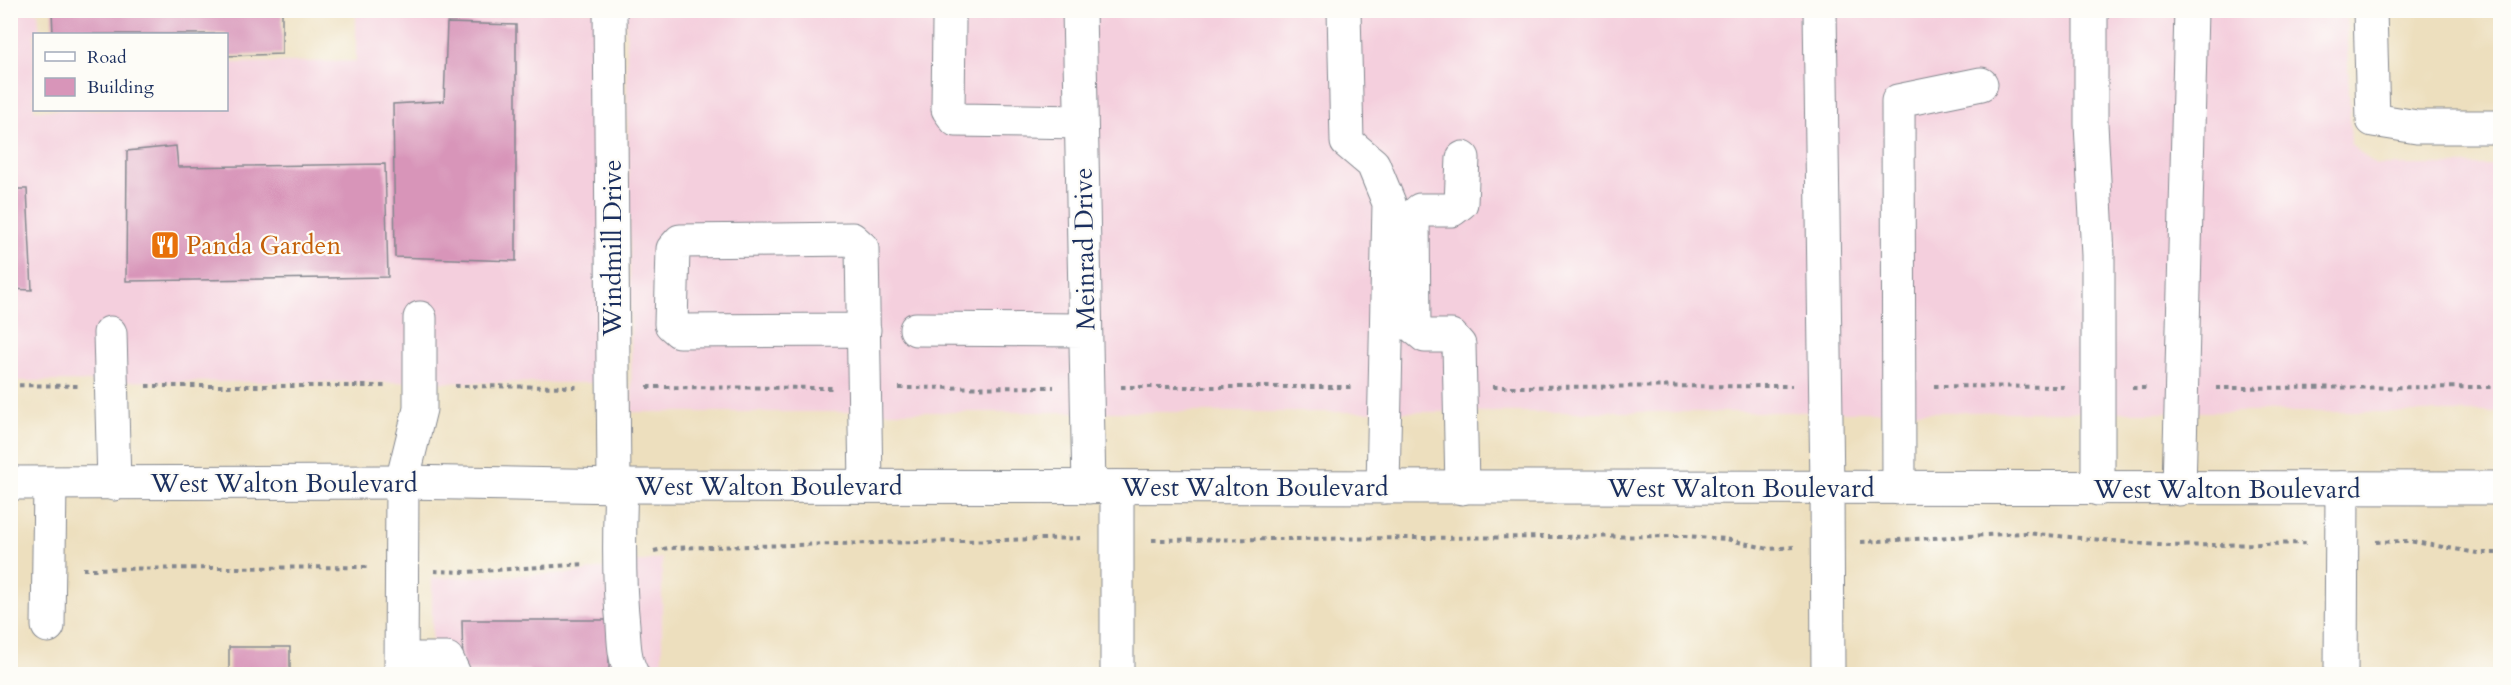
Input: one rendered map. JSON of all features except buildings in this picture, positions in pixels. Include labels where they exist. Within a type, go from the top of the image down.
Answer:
[{"type":"main road","name":"Windmill Drive","points":[[610,10],[618,560],[624,671]]},
{"type":"main road","name":"Meinrad Drive","points":[[1078,10],[1086,387],[1103,487],[1117,539],[1117,675]]},
{"type":"main road","points":[[1344,10],[1347,142],[1372,164],[1389,203],[1383,487]]},
{"type":"main road","points":[[1820,10],[1828,675]]},
{"type":"main road","points":[[2091,10],[2091,130],[2098,255],[2098,489]]},
{"type":"main road","points":[[2179,489],[2191,10]]},
{"type":"main road","points":[[2370,10],[2373,120],[2416,127],[2500,127]]},
{"type":"main road","points":[[949,22],[948,109],[956,120],[1081,122]]},
{"type":"main road","points":[[1899,488],[1898,102],[1981,84]]},
{"type":"main road","points":[[1462,488],[1460,345],[1451,336],[1425,336],[1414,327],[1413,217],[1420,210],[1452,210],[1461,202],[1463,158]]},
{"type":"main road","points":[[864,330],[679,331],[671,324],[673,249],[680,241],[852,238],[862,248],[864,330],[865,388],[866,486]]},
{"type":"main road","points":[[420,318],[420,409],[402,482],[401,667],[447,659],[454,675]]},
{"type":"main road","points":[[916,329],[1085,330]]},
{"type":"main road","points":[[110,333],[114,484]]},
{"type":"main road","name":"West Walton Boulevard","points":[[10,483],[402,482],[618,486],[1462,488],[2500,488]]},
{"type":"main road","points":[[48,626],[50,484]]},
{"type":"main road","points":[[2341,675],[2342,488]]},
{"type":"path","points":[[1460,387],[1826,386]]},
{"type":"path","points":[[1898,386],[2500,387]]},
{"type":"path","points":[[865,388],[1385,387]]},
{"type":"path","points":[[49,570],[370,567],[466,572],[618,560],[668,548],[1117,539],[1184,541],[1685,536],[1726,539],[1769,549],[2025,533],[2169,546],[2409,542],[2477,553],[2500,553]]},
{"type":"shaded area","points":[[889,10],[2346,11],[2351,145],[2376,165],[2500,165],[2500,412],[632,412],[626,12],[888,14]]},
{"type":"shaded area","points":[[11,11],[38,12],[40,33],[33,33],[33,111],[228,111],[228,63],[356,61],[356,11],[598,11],[606,383],[11,381]]},
{"type":"shaded area","points":[[662,558],[662,674],[432,674],[432,578],[575,573]]},
{"type":"place","name":"Panda Garden","points":[[165,245]]}]
